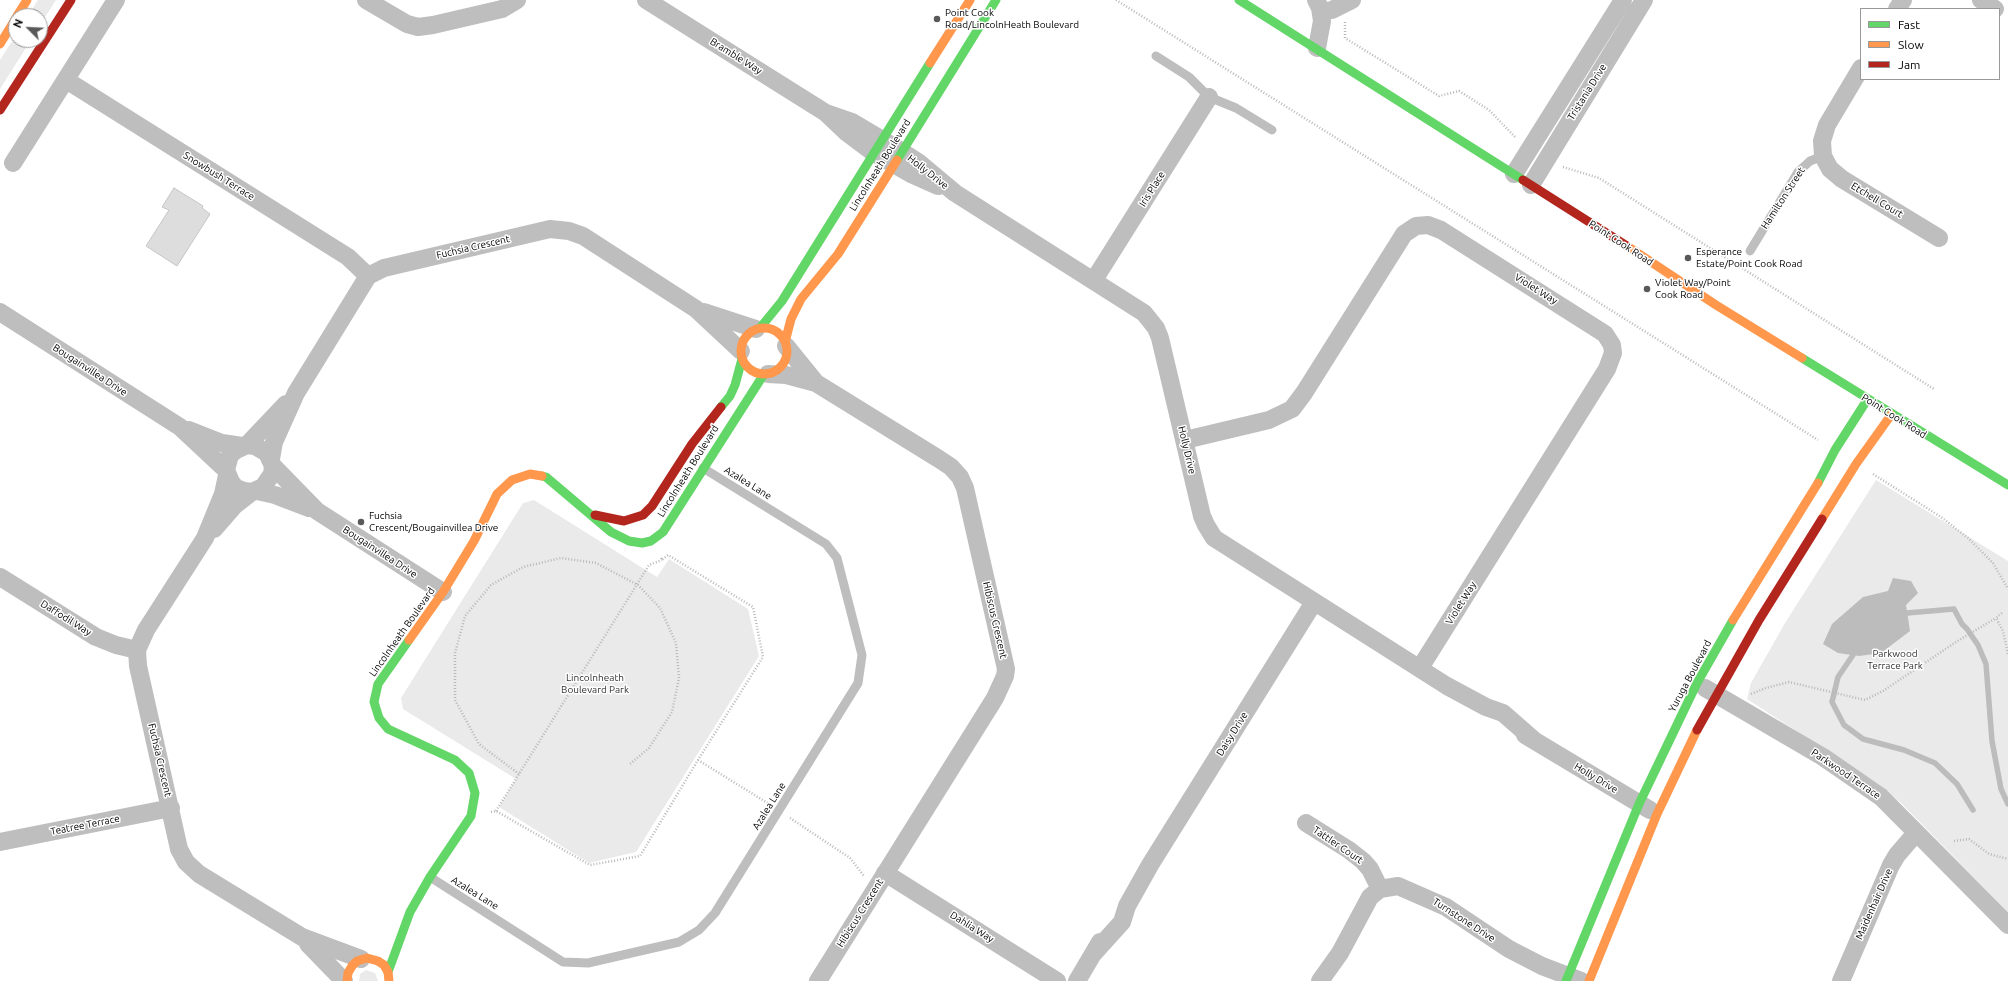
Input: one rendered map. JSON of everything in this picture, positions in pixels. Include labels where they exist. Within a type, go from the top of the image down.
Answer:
[{"type":"street","points":[[0,110],[71,0]]},
{"type":"street","points":[[14,163],[116,0]]},
{"type":"street","points":[[366,0],[407,24],[418,26],[433,25],[502,9],[517,0]]},
{"type":"street","name":"Bramble Way","points":[[646,0],[826,113],[846,132],[878,146],[897,158]]},
{"type":"street","name":"Lincolnheath Boulevard","points":[[758,329],[782,301],[970,0]]},
{"type":"street","name":"Lincolnheath Boulevard","points":[[786,344],[791,319],[801,299],[829,267],[996,0]]},
{"type":"street","name":"Point Cook Road","points":[[1239,0],[1606,232],[1716,305],[1891,415],[2008,485]]},
{"type":"street","name":"Tristania Drive","points":[[1514,174],[1532,148],[1623,0]]},
{"type":"street","name":"Tristania Drive","points":[[1531,185],[1644,0]]},
{"type":"street","points":[[1981,0],[1993,8]]},
{"type":"street","points":[[1317,48],[1322,21],[1319,6],[1348,2]]},
{"type":"street","points":[[0,44],[8,31]]},
{"type":"street","points":[[1823,156],[1822,141],[1827,125],[1860,70]]},
{"type":"street","name":"Snowbush Terrace","points":[[66,80],[348,257],[368,276]]},
{"type":"street","name":"Iris Place","points":[[1094,280],[1210,97]]},
{"type":"street","name":"Etchell Court","points":[[1823,156],[1830,169],[1842,179],[1939,238]]},
{"type":"street","name":"Holly Drive","points":[[897,158],[918,162],[955,193],[1144,313],[1156,328],[1185,440],[1202,516],[1210,533],[1222,544],[1447,686],[1486,707],[1503,713],[1535,741],[1658,814]]},
{"type":"street","name":"Violet Way","points":[[1185,440],[1269,420],[1292,409],[1304,393],[1402,238],[1410,229],[1416,226],[1428,225],[1441,230],[1604,334],[1612,345],[1613,353],[1607,369],[1420,668]]},
{"type":"street","name":"Fuchsia Crescent","points":[[368,276],[384,268],[550,230],[569,231],[583,236],[696,309],[741,355]]},
{"type":"street","points":[[205,538],[234,506],[269,482],[274,442],[296,393],[368,276]]},
{"type":"street","name":"Fuchsia Crescent","points":[[696,309],[758,329]]},
{"type":"street","name":"Bougainvillea Drive","points":[[0,312],[180,427],[227,472]]},
{"type":"street","points":[[758,329],[775,330],[786,344],[787,354],[781,367],[766,374],[751,370],[741,355],[745,338],[758,329]]},
{"type":"street","name":"Hibiscus Crescent","points":[[786,344],[816,383]]},
{"type":"street","name":"Lincolnheath Boulevard","points":[[593,515],[624,521],[643,514],[652,506],[701,431],[730,396],[735,385],[741,355]]},
{"type":"street","name":"Lincolnheath Boulevard","points":[[390,977],[410,912],[430,877],[471,816],[475,793],[469,773],[455,760],[388,729],[379,718],[374,702],[378,684],[443,592],[474,541],[497,494],[512,480],[530,474],[546,477],[574,502],[593,515],[611,532],[629,541],[654,539],[669,522],[766,374]]},
{"type":"street","name":"Hibiscus Crescent","points":[[766,374],[786,375],[816,383],[939,459],[951,467],[960,477],[965,488],[1005,662],[1005,676],[995,698],[818,981]]},
{"type":"street","points":[[136,650],[146,630],[205,538],[224,494],[230,455],[245,446],[296,393]]},
{"type":"street","name":"Yuruga Boulevard","points":[[1572,979],[1639,804],[1697,684],[1731,624],[1809,500],[1835,450],[1867,400]]},
{"type":"street","points":[[1589,981],[1658,814],[1690,744],[1759,620],[1856,464],[1891,415]]},
{"type":"street","name":"Bougainvillea Drive","points":[[180,427],[222,443],[245,446]]},
{"type":"street","points":[[245,446],[261,448],[272,463]]},
{"type":"street","name":"Bougainvillea Drive","points":[[272,463],[317,511]]},
{"type":"street","points":[[227,472],[236,488],[244,491],[254,491]]},
{"type":"street","name":"Bougainvillea Drive","points":[[254,491],[275,495],[317,511],[443,592]]},
{"type":"street","points":[[643,514],[654,539]]},
{"type":"street","name":"Daffodil Way","points":[[0,577],[96,637],[116,645],[136,650]]},
{"type":"street","name":"Daisy Drive","points":[[1076,981],[1111,922],[1118,904],[1150,865],[1314,602]]},
{"type":"street","name":"Fuchsia Crescent","points":[[136,650],[138,666],[179,848],[186,862],[199,874],[302,937],[346,981]]},
{"type":"street","name":"Parkwood Terrace","points":[[1697,684],[1717,694],[1823,757],[1880,797],[2008,925]]},
{"type":"street","name":"Teatree Terrace","points":[[0,842],[170,808]]},
{"type":"street","name":"Tattler Court","points":[[1306,823],[1349,850],[1363,861],[1370,869],[1380,889]]},
{"type":"street","name":"Maidenhair Drive","points":[[1841,981],[1891,865],[1897,854],[1916,833]]},
{"type":"street","name":"Dahlia Way","points":[[885,873],[1057,981]]},
{"type":"street","name":"Turnstone Drive","points":[[1380,889],[1398,886],[1427,897],[1509,948],[1542,966],[1572,979]]},
{"type":"street","points":[[1320,981],[1344,946],[1366,903],[1380,889]]},
{"type":"street","name":"Lincolnheath Boulevard","points":[[395,928],[410,912]]},
{"type":"street","name":"Fuchsia Crescent","points":[[302,937],[366,955]]},
{"type":"street","points":[[346,981],[349,969],[354,963],[366,955],[378,960],[390,977]]},
{"type":"lane","points":[[1156,56],[1188,77],[1210,97],[1236,108],[1272,130]]},
{"type":"lane","name":"Hamilton Street","points":[[1750,251],[1798,172],[1810,161],[1823,156]]},
{"type":"lane","name":"Azalea Lane","points":[[430,877],[563,962],[588,963],[679,942],[699,930],[715,913],[780,811],[858,683],[862,655],[837,558],[826,544],[703,468]]},
{"type":"path","points":[[1116,0],[1835,450]]},
{"type":"path","points":[[1348,2],[1345,38],[1439,96],[1459,91],[1489,110],[1512,135],[1532,148]]},
{"type":"path","points":[[1547,158],[1568,170],[1599,178],[1934,389]]},
{"type":"path","points":[[1856,464],[1941,517],[1968,538],[1993,563],[2008,589]]},
{"type":"path","points":[[654,539],[662,560]]},
{"type":"path","points":[[471,816],[496,811],[590,865],[640,856],[763,657],[752,607],[668,555],[662,560],[649,566],[496,811]]},
{"type":"path","points":[[519,774],[479,744],[455,700],[455,653],[465,616],[491,585],[523,567],[561,558],[596,563],[638,585],[660,608],[676,643],[679,678],[672,712],[649,748],[630,764]]},
{"type":"path","points":[[1748,695],[1766,688],[1789,682],[1865,700],[1883,691],[2002,613]]},
{"type":"path","points":[[1996,618],[2003,631],[2008,654]]},
{"type":"path","points":[[698,760],[780,811],[850,858],[876,888]]},
{"type":"path","points":[[1954,841],[1969,839],[1989,854],[2008,859]]},
{"type":"green space","points":[[38,0],[56,0],[48,12],[48,8],[33,8]]},
{"type":"green space","points":[[8,48],[26,48],[0,89],[0,60]]},
{"type":"green space","name":"Parkwood Terrace Park","points":[[1876,480],[2008,561],[2008,912],[1901,803],[1881,786],[1747,699],[1751,683],[1785,623]]},
{"type":"green space","name":"Lincolnheath Boulevard Park","points":[[534,500],[657,577],[669,559],[748,609],[759,656],[636,852],[589,863],[499,807],[516,779],[403,709],[401,698],[523,503]]},
{"type":"green space","points":[[366,970],[375,973],[378,981],[359,981],[360,974]]},
{"type":"shaded area","points":[[1893,578],[1911,581],[1918,593],[1906,605],[1910,631],[1881,653],[1859,656],[1838,653],[1823,644],[1832,624],[1863,597],[1888,591]]},
{"type":"building","points":[[174,188],[203,206],[202,208],[210,214],[177,266],[146,246],[169,210],[162,207]]},
{"type":"waterway","points":[[1907,613],[1954,609],[1962,624],[1978,645],[1986,664],[1992,741],[2001,789],[2008,804]]},
{"type":"waterway","points":[[1853,655],[1838,677],[1832,702],[1844,725],[1863,739],[1904,750],[1935,763],[1957,784],[1973,810]]},
{"type":"traffic: fast","points":[[897,160],[996,0]]},
{"type":"traffic: fast","points":[[1239,0],[1523,180]]},
{"type":"traffic: fast","points":[[760,328],[782,301],[930,63]]},
{"type":"traffic: fast","points":[[1802,358],[2008,485]]},
{"type":"traffic: fast","points":[[721,407],[730,396],[735,385],[742,359]]},
{"type":"traffic: fast","points":[[542,476],[546,477],[611,532],[629,541],[642,543],[651,541],[663,532],[764,374]]},
{"type":"traffic: fast","points":[[1818,483],[1835,450],[1867,400]]},
{"type":"traffic: fast","points":[[1566,981],[1639,804],[1697,683],[1733,620]]},
{"type":"traffic: fast","points":[[388,972],[410,912],[430,877],[471,816],[475,793],[469,773],[455,760],[388,729],[379,718],[374,702],[378,684],[409,640]]},
{"type":"traffic: slow","points":[[22,8],[27,0]]},
{"type":"traffic: slow","points":[[930,63],[970,0]]},
{"type":"traffic: slow","points":[[0,44],[8,31]]},
{"type":"traffic: slow","points":[[785,342],[791,319],[801,299],[838,254],[897,160]]},
{"type":"traffic: slow","points":[[1627,246],[1716,305],[1802,358]]},
{"type":"traffic: slow","points":[[760,328],[768,328],[777,332],[783,338],[787,351],[783,364],[777,370],[768,374],[760,374],[751,370],[745,364],[741,355],[741,347],[745,338],[751,332],[760,328]]},
{"type":"traffic: slow","points":[[1822,519],[1856,464],[1891,415]]},
{"type":"traffic: slow","points":[[409,640],[443,592],[474,541],[497,494],[512,480],[530,474],[542,476]]},
{"type":"traffic: slow","points":[[1733,620],[1818,483]]},
{"type":"traffic: slow","points":[[1589,981],[1657,814],[1697,730]]},
{"type":"traffic: slow","points":[[347,981],[348,973],[352,966],[357,961],[367,958],[378,961],[384,965],[388,972],[389,981]]},
{"type":"traffic: jam","points":[[0,110],[71,0]]},
{"type":"traffic: jam","points":[[1523,180],[1627,246]]},
{"type":"traffic: jam","points":[[595,515],[624,521],[643,515],[652,506],[692,444],[721,407]]},
{"type":"traffic: jam","points":[[1697,730],[1759,620],[1822,519]]},
{"type":"place","name":"Point Cook Road/LincolnHeath Boulevard","points":[[937,19]]},
{"type":"place","name":"Esperance Estate/Point Cook Road","points":[[1688,258]]},
{"type":"place","name":"Violet Way/Point Cook Road","points":[[1647,289]]},
{"type":"place","name":"Fuchsia Crescent/Bougainvillea Drive","points":[[361,522]]}]
